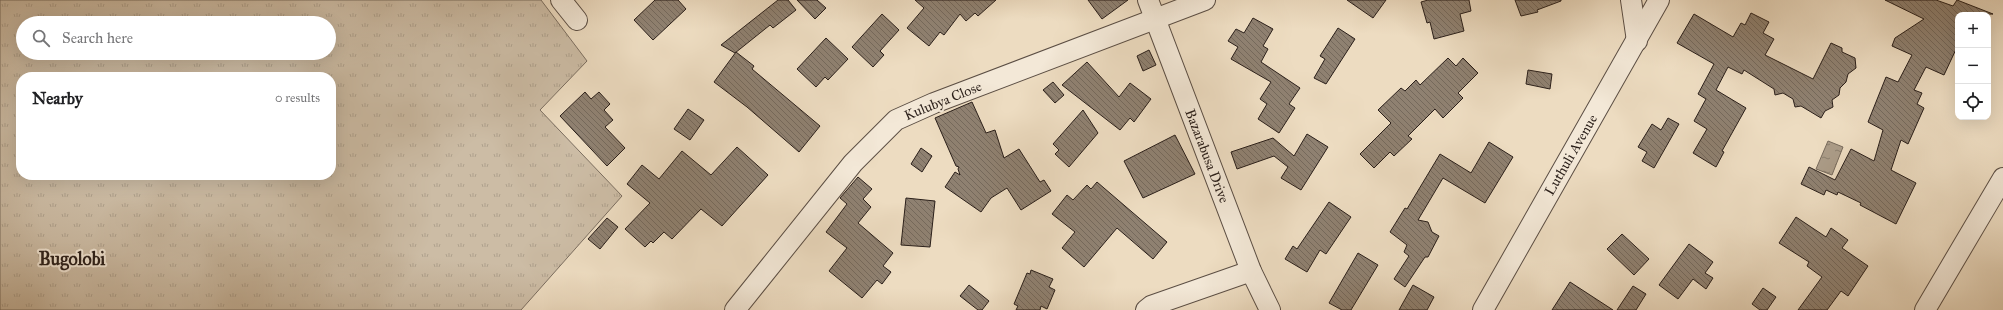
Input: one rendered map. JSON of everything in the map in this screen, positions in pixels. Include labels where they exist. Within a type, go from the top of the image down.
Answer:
[{"type":"street","points":[[561,0],[577,20]]},
{"type":"street","name":"Kulubya Close","points":[[735,310],[853,163],[896,120],[1152,9],[1205,0]]},
{"type":"street","points":[[1631,0],[1637,40]]},
{"type":"street","name":"Luthuli Avenue","points":[[1483,310],[1637,40],[1658,0]]},
{"type":"street","name":"Bazarabusa Drive","points":[[1152,9],[1251,271],[1270,310]]},
{"type":"street","points":[[1925,310],[2003,178]]},
{"type":"street","points":[[1146,310],[1151,306],[1251,271]]},
{"type":"green space","points":[[0,0],[541,0],[587,61],[540,110],[622,196],[521,310],[0,310]]},
{"type":"water","points":[[1828,141],[1843,147],[1832,175],[1816,169]]},
{"type":"building","points":[[655,0],[678,0],[686,9],[653,40],[634,20]]},
{"type":"building","points":[[778,0],[788,0],[796,10],[773,28],[770,25],[735,53],[721,45]]},
{"type":"building","points":[[797,0],[817,0],[826,8],[815,19]]},
{"type":"building","points":[[915,0],[996,0],[978,16],[975,13],[966,21],[960,14],[944,35],[940,32],[929,46],[907,28],[924,8]]},
{"type":"building","points":[[1088,0],[1128,0],[1102,19]]},
{"type":"building","points":[[1347,0],[1386,0],[1373,18]]},
{"type":"building","points":[[1428,0],[1469,0],[1471,11],[1460,14],[1464,31],[1434,39],[1430,22],[1427,23],[1421,2]]},
{"type":"building","points":[[1515,0],[1561,1],[1537,10],[1538,12],[1521,16]]},
{"type":"building","points":[[1885,0],[1936,0],[1953,6],[1957,0],[1988,12],[1955,12],[1955,51],[1944,75],[1926,67],[1914,90],[1922,93],[1917,104],[1924,108],[1908,144],[1901,140],[1891,170],[1916,183],[1896,224],[1860,205],[1861,203],[1838,192],[1837,195],[1826,190],[1824,195],[1801,184],[1809,167],[1835,180],[1851,149],[1874,161],[1883,130],[1868,122],[1886,77],[1898,82],[1912,55],[1892,46],[1895,38],[1924,19]]},
{"type":"building","points":[[1751,13],[1769,22],[1763,33],[1774,39],[1765,55],[1813,79],[1831,43],[1842,48],[1842,52],[1855,58],[1856,68],[1848,74],[1846,82],[1840,88],[1839,95],[1832,100],[1833,107],[1825,111],[1821,118],[1801,106],[1795,107],[1793,99],[1783,93],[1775,95],[1774,89],[1744,70],[1742,74],[1728,67],[1716,90],[1746,108],[1722,151],[1724,152],[1716,167],[1693,153],[1707,129],[1694,121],[1706,99],[1698,94],[1714,64],[1677,43],[1694,14],[1733,37],[1741,23],[1745,25]]},
{"type":"building","points":[[882,14],[899,30],[880,51],[884,55],[873,67],[852,47]]},
{"type":"building","points":[[1253,18],[1273,29],[1263,46],[1268,49],[1261,62],[1300,88],[1289,104],[1295,108],[1279,133],[1258,119],[1267,104],[1260,99],[1271,82],[1231,59],[1238,47],[1228,41],[1236,29],[1244,33]]},
{"type":"building","points":[[1338,28],[1355,39],[1326,84],[1314,78],[1325,59],[1320,56]]},
{"type":"building","points":[[826,38],[848,59],[828,80],[825,77],[816,87],[797,69]]},
{"type":"building","points":[[1149,50],[1156,65],[1143,71],[1137,56]]},
{"type":"building","points":[[736,52],[754,66],[752,69],[820,126],[799,152],[747,107],[714,82]]},
{"type":"building","points":[[1448,58],[1456,66],[1463,58],[1478,73],[1458,93],[1463,98],[1443,118],[1435,109],[1408,136],[1412,139],[1394,156],[1390,152],[1374,168],[1360,154],[1391,123],[1378,110],[1401,88],[1405,91],[1416,80],[1420,85]]},
{"type":"building","points":[[1087,62],[1119,97],[1130,83],[1151,99],[1134,122],[1130,118],[1120,130],[1062,85]]},
{"type":"building","points":[[1528,70],[1552,74],[1550,89],[1526,84]]},
{"type":"building","points":[[1053,82],[1064,95],[1055,103],[1043,90]]},
{"type":"building","points":[[585,92],[591,99],[599,92],[610,104],[604,110],[613,120],[605,127],[625,148],[607,166],[560,116]]},
{"type":"building","points":[[972,102],[986,133],[995,130],[1004,158],[1019,149],[1040,182],[1044,180],[1051,191],[1021,210],[1007,188],[991,198],[981,212],[945,187],[955,172],[960,175],[958,169],[959,167],[956,166],[935,118]]},
{"type":"building","points":[[688,109],[704,120],[690,140],[674,129]]},
{"type":"building","points":[[1083,110],[1098,133],[1069,167],[1055,154],[1059,150],[1053,144]]},
{"type":"building","points":[[1668,118],[1679,124],[1654,168],[1642,161],[1647,152],[1638,147],[1652,124],[1661,130]]},
{"type":"building","points":[[1307,134],[1328,147],[1301,190],[1281,178],[1288,167],[1274,156],[1237,169],[1231,152],[1273,138],[1294,156]]},
{"type":"building","points":[[1175,135],[1195,174],[1143,198],[1124,161]]},
{"type":"building","points":[[1489,142],[1513,157],[1485,203],[1443,178],[1418,220],[1428,222],[1432,232],[1439,236],[1428,257],[1425,257],[1405,287],[1394,279],[1409,256],[1404,252],[1407,245],[1390,232],[1405,208],[1407,209],[1440,154],[1471,173]]},
{"type":"building","points":[[737,147],[768,175],[722,226],[701,209],[672,239],[664,232],[653,243],[651,241],[645,247],[625,229],[650,203],[627,184],[642,165],[659,179],[682,151],[711,175]]},
{"type":"building","points":[[921,148],[932,156],[922,172],[911,164]]},
{"type":"building","points":[[858,177],[872,189],[863,199],[871,207],[858,223],[893,253],[883,266],[891,272],[882,284],[877,280],[862,298],[829,271],[847,248],[826,232],[847,204],[840,198]]},
{"type":"building","points":[[1097,182],[1167,242],[1153,259],[1117,228],[1084,267],[1062,248],[1075,232],[1052,214],[1067,195],[1073,200],[1087,185],[1091,189]]},
{"type":"building","points":[[906,198],[935,201],[930,247],[901,245]]},
{"type":"building","points":[[1329,202],[1351,217],[1326,254],[1320,250],[1307,272],[1285,259],[1293,246],[1297,249]]},
{"type":"building","points":[[1796,217],[1826,237],[1831,228],[1848,240],[1842,248],[1868,266],[1848,296],[1841,291],[1827,310],[1798,310],[1822,277],[1807,266],[1809,262],[1779,243]]},
{"type":"building","points":[[607,218],[618,227],[600,249],[588,239]]},
{"type":"building","points":[[1622,234],[1649,259],[1634,275],[1607,249]]},
{"type":"building","points":[[1689,244],[1713,262],[1705,273],[1713,278],[1706,289],[1693,279],[1678,299],[1659,285]]},
{"type":"building","points":[[1358,253],[1378,265],[1351,310],[1342,310],[1329,303]]},
{"type":"building","points":[[1031,270],[1053,279],[1049,287],[1055,290],[1047,309],[1041,306],[1040,310],[1016,310],[1018,306],[1014,304],[1027,273],[1030,274]]},
{"type":"building","points":[[1570,282],[1613,310],[1552,310]]},
{"type":"building","points":[[969,285],[989,301],[982,310],[978,310],[960,296]]},
{"type":"building","points":[[1413,285],[1434,297],[1427,310],[1399,310]]},
{"type":"building","points":[[1633,286],[1646,294],[1636,310],[1617,310]]},
{"type":"building","points":[[1763,288],[1776,297],[1767,310],[1760,310],[1752,304]]},
{"type":"district","name":"Bugolobi","points":[[72,259]]}]
